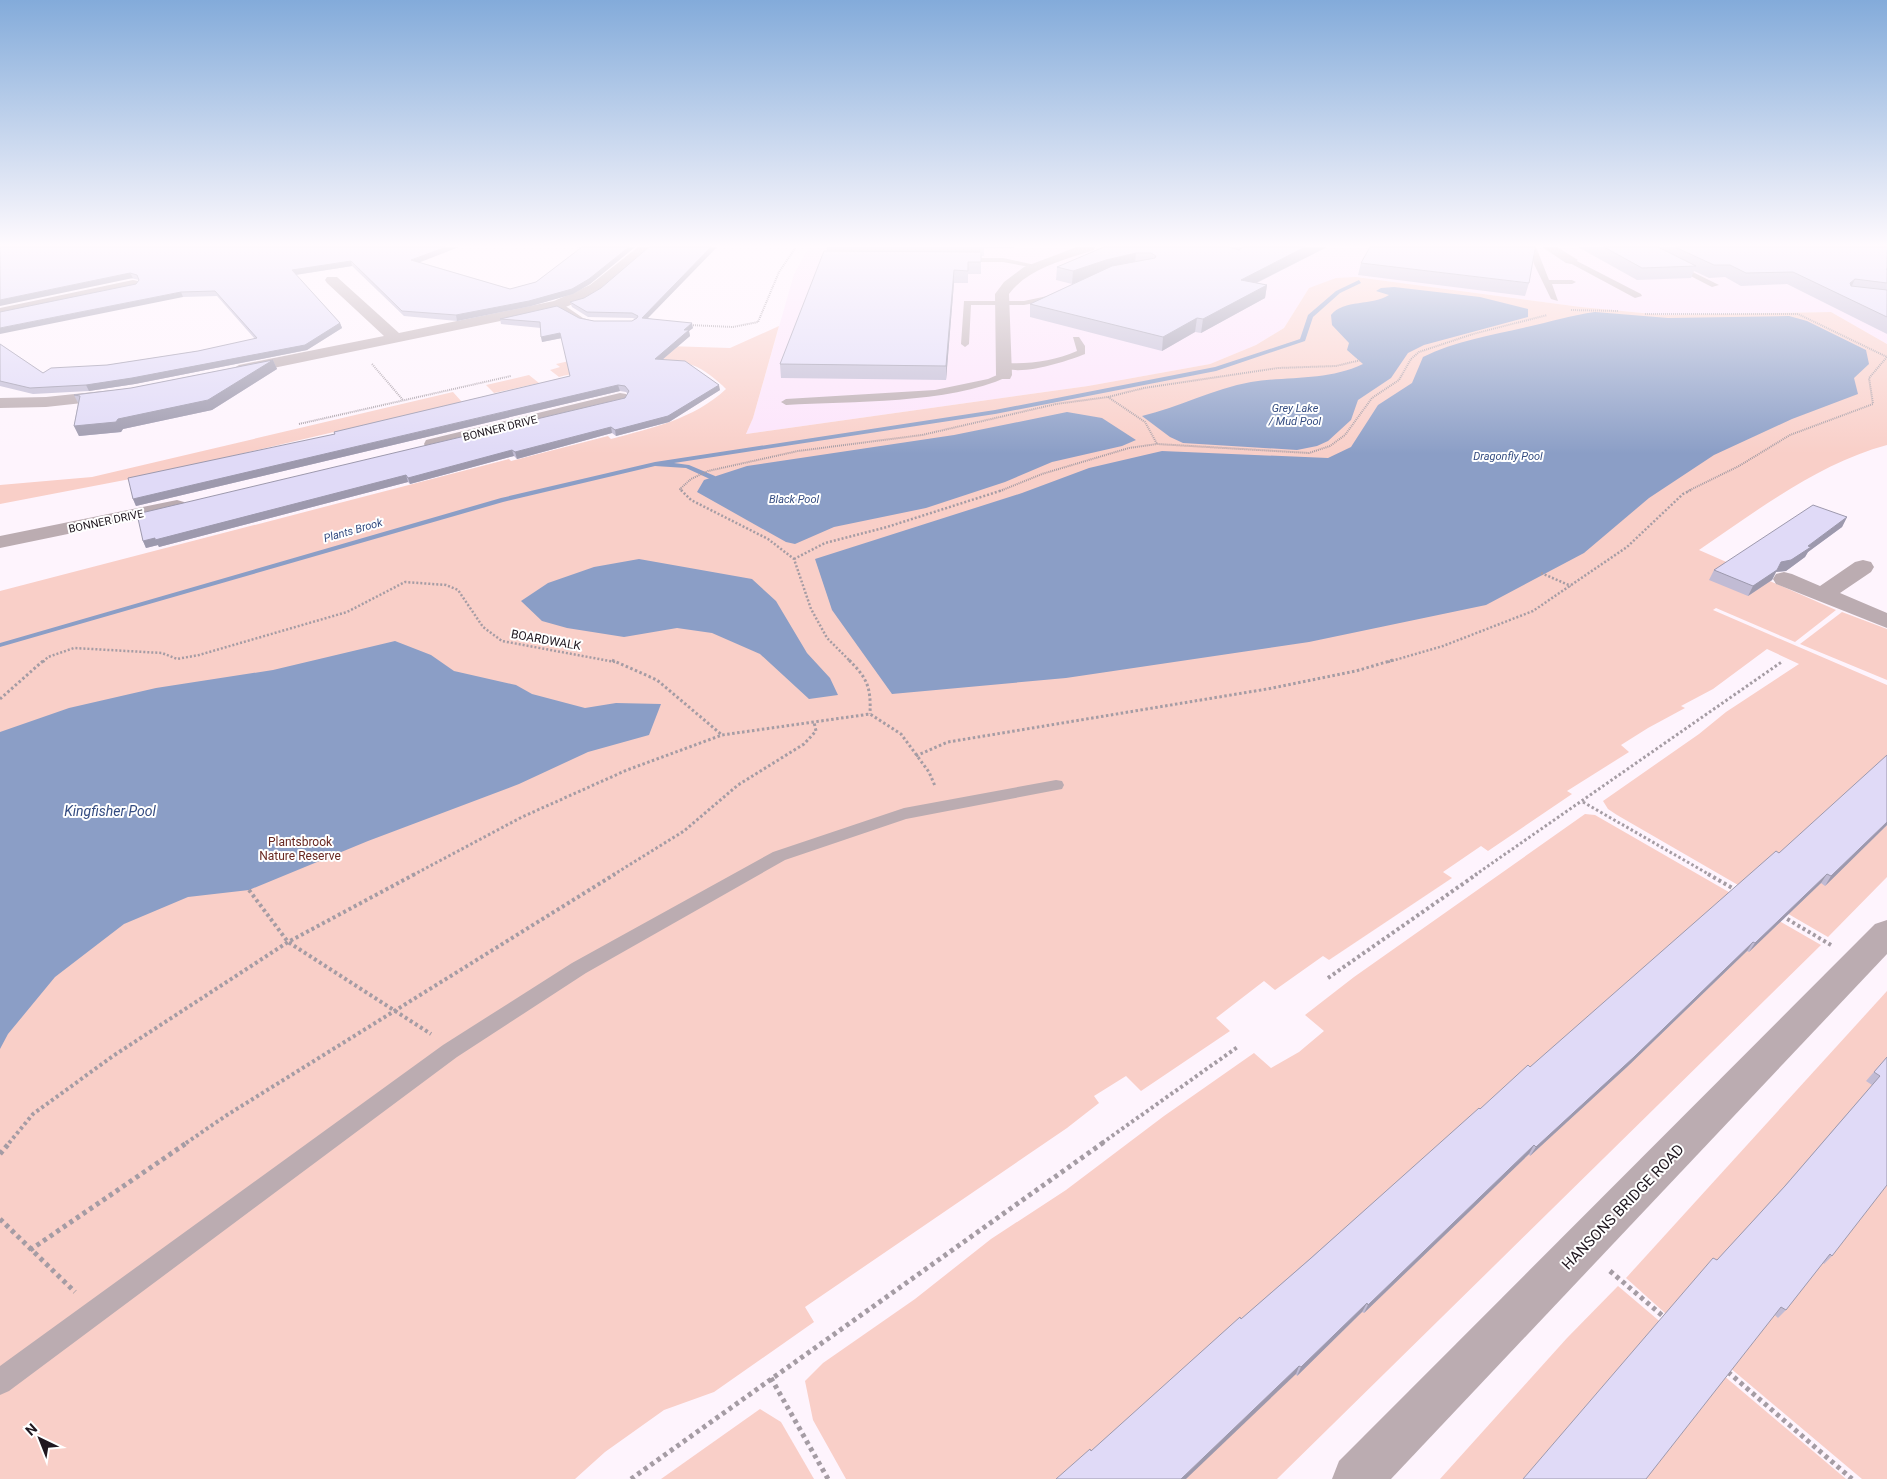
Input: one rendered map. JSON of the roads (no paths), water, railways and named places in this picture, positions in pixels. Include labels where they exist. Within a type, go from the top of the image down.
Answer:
[{"type":"street","points":[[372,316],[396,338]]},
{"type":"street","points":[[222,374],[504,316]]},
{"type":"street","points":[[1003,316],[1004,371]]},
{"type":"street","points":[[0,403],[72,400],[126,393]]},
{"type":"street","name":"BONNER DRIVE","points":[[412,449],[620,398]]},
{"type":"street","name":"BONNER DRIVE","points":[[0,542],[194,502]]},
{"type":"street","points":[[1822,595],[1863,567]]},
{"type":"street","points":[[1784,579],[1887,620]]},
{"type":"street","name":"HANSONS BRIDGE ROAD","points":[[1357,1479],[1887,933]]},
{"type":"lane","points":[[575,316],[581,320],[605,323]]},
{"type":"lane","points":[[965,344],[967,316]]},
{"type":"lane","points":[[786,402],[935,393],[974,386],[1004,371],[1066,359],[1082,352],[1081,346],[1076,339]]},
{"type":"lane","points":[[0,1382],[450,1050],[580,968],[779,856],[904,814],[943,805],[1056,785]]},
{"type":"water","name":"Grey Lake / Mud Pool","points":[[1331,316],[1528,316],[1424,345],[1408,353],[1391,378],[1358,400],[1351,420],[1328,441],[1317,446],[1297,450],[1183,443],[1170,437],[1142,416],[1237,385],[1265,380],[1322,376],[1363,364],[1347,350],[1349,343],[1332,325]]},
{"type":"water","name":"Dragonfly Pool","points":[[1789,316],[1807,321],[1866,350],[1869,364],[1854,378],[1858,394],[1792,419],[1714,455],[1649,498],[1584,553],[1486,605],[1309,642],[1066,678],[892,694],[832,610],[815,559],[1022,493],[1089,468],[1162,451],[1328,458],[1351,447],[1378,405],[1412,383],[1423,357],[1435,351],[1474,339],[1569,317]]},
{"type":"water","name":"Black Pool","points":[[1067,412],[1102,418],[1136,440],[1122,446],[1052,462],[1005,482],[926,508],[834,527],[795,544],[786,542],[697,492],[704,480],[747,466],[954,435]]},
{"type":"water","points":[[639,559],[752,579],[776,601],[807,653],[830,678],[838,695],[809,699],[760,654],[712,633],[677,628],[624,637],[567,628],[542,621],[521,601],[548,583],[594,567]]},
{"type":"water","name":"Kingfisher Pool","points":[[395,641],[431,655],[454,671],[516,685],[532,694],[585,708],[616,703],[661,704],[649,735],[588,752],[519,784],[368,841],[249,890],[188,897],[124,924],[55,977],[8,1034],[0,1049],[0,732],[69,708],[156,688],[273,670]]},
{"type":"waterway","points":[[655,464],[995,412],[1216,369],[1303,340],[1310,316]]},
{"type":"waterway","name":"Plants Brook","points":[[2,645],[501,500],[655,464]]},
{"type":"waterway","name":"Plants Brook","points":[[655,464],[687,466],[712,478]]},
{"type":"park label","name":"Plantsbrook Nature Reserve","points":[[300,849]]}]
